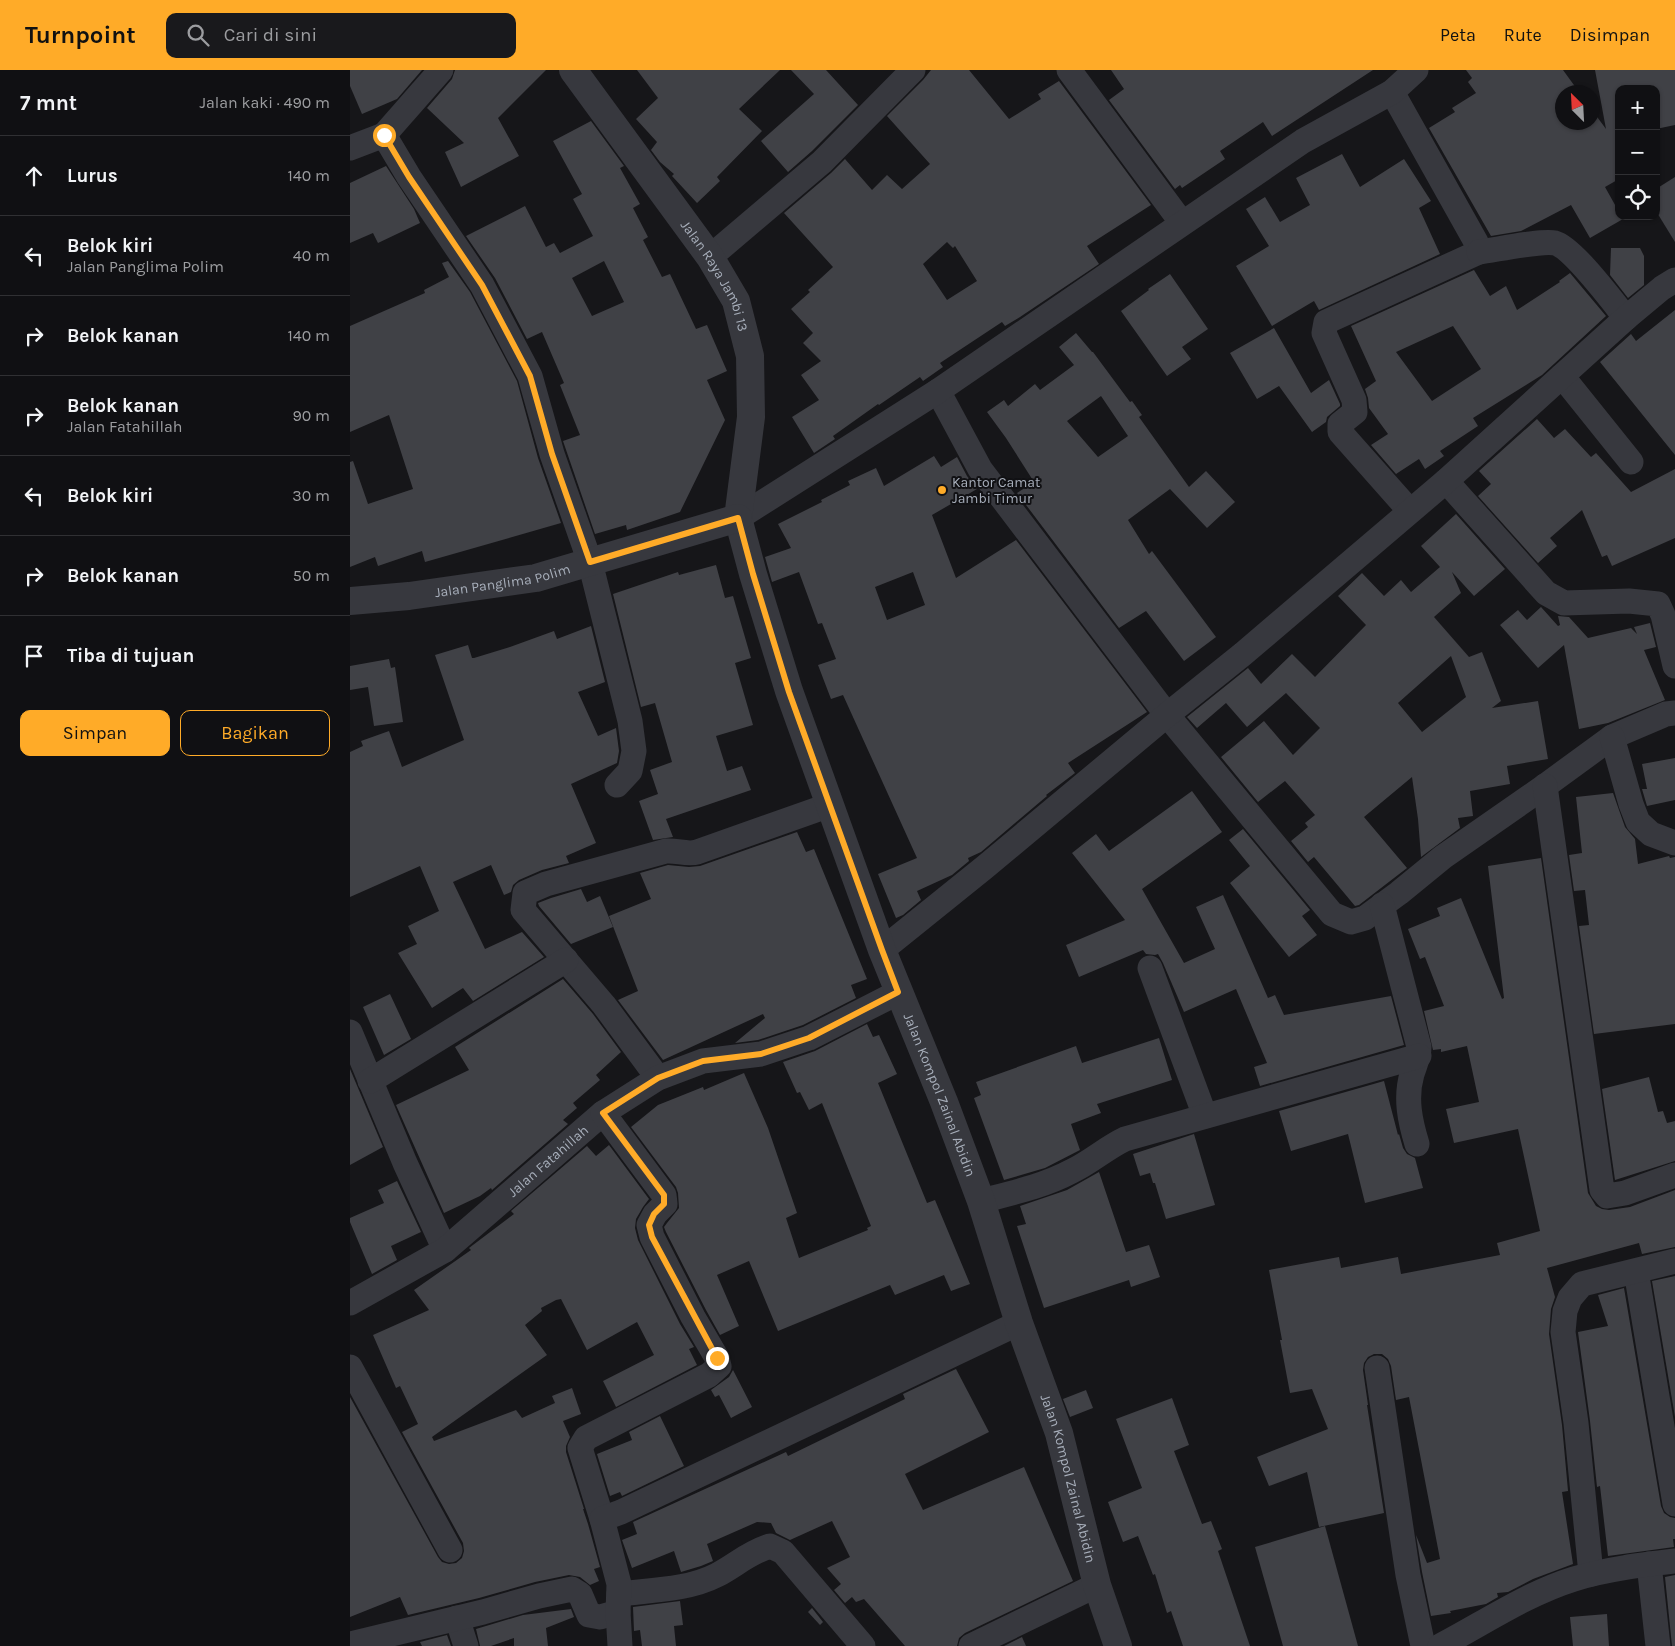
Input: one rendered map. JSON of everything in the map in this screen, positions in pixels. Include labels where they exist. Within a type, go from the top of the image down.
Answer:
[{"type":"street","points":[[350,148],[384,135],[441,70]]},
{"type":"street","name":"Jalan Raya Jambi 13","points":[[573,70],[710,257],[736,301],[750,356],[751,416],[738,518]]},
{"type":"street","points":[[710,257],[822,162],[913,70]]},
{"type":"street","points":[[1069,70],[1182,223]]},
{"type":"street","points":[[738,518],[938,391],[1303,141],[1392,92],[1416,70]]},
{"type":"street","points":[[1392,92],[1476,242],[1479,252]]},
{"type":"street","points":[[384,135],[409,177],[482,285],[530,376],[552,454],[590,562],[630,721],[634,751],[630,770],[617,785]]},
{"type":"street","points":[[1410,512],[1340,432],[1340,424],[1355,412],[1354,400],[1324,333],[1326,322],[1479,252],[1555,243],[1570,251],[1626,318]]},
{"type":"street","points":[[882,950],[1243,654],[1446,481],[1626,318],[1662,288],[1675,280]]},
{"type":"street","points":[[1562,376],[1631,462]]},
{"type":"street","points":[[938,391],[980,469],[1167,715],[1332,914],[1351,922],[1365,918],[1443,857],[1612,737],[1675,712]]},
{"type":"street","points":[[1446,481],[1546,593],[1564,603],[1629,601],[1658,604],[1663,615],[1675,666]]},
{"type":"street","name":"Jalan Panglima Polim","points":[[350,601],[409,596],[536,578],[738,518]]},
{"type":"street","name":"Jalan Kompol Zainal Abidin","points":[[738,518],[789,692],[882,950],[944,1102],[981,1201],[1019,1323],[1059,1433],[1097,1585],[1118,1646]]},
{"type":"street","points":[[1612,737],[1638,822],[1651,834],[1675,843]]},
{"type":"street","points":[[1545,786],[1602,1190],[1607,1196],[1625,1193],[1675,1175]]},
{"type":"street","points":[[658,1078],[604,1004],[523,910],[525,893],[546,884],[666,851],[677,850],[689,854],[697,852],[830,805]]},
{"type":"street","points":[[1382,905],[1420,1047],[1408,1092],[1410,1119],[1417,1144]]},
{"type":"street","points":[[370,1081],[566,960]]},
{"type":"street","points":[[1150,968],[1205,1116]]},
{"type":"street","name":"Jalan Fatahillah","points":[[350,1303],[445,1250],[603,1113],[658,1078],[703,1061],[761,1054],[809,1038],[898,992]]},
{"type":"street","points":[[350,1032],[445,1250]]},
{"type":"street","points":[[981,1201],[1039,1185],[1072,1171],[1110,1146],[1125,1139],[1419,1056]]},
{"type":"street","points":[[603,1113],[664,1195],[664,1204],[654,1214],[649,1225],[652,1237],[717,1358],[719,1366],[709,1375],[586,1438],[580,1448],[602,1518],[619,1584],[620,1646]]},
{"type":"street","points":[[1591,1574],[1576,1423],[1563,1332],[1565,1311],[1570,1298],[1582,1284],[1675,1261]]},
{"type":"street","points":[[1636,1270],[1675,1504]]},
{"type":"street","points":[[602,1518],[639,1503],[1019,1323]]},
{"type":"street","points":[[350,1367],[450,1550]]},
{"type":"street","points":[[1377,1368],[1408,1575],[1423,1646]]},
{"type":"street","points":[[350,1644],[572,1589],[580,1594],[589,1615],[600,1617],[618,1603],[687,1586],[716,1576],[754,1551],[770,1546],[783,1552],[862,1646]]},
{"type":"street","points":[[1440,1646],[1520,1602],[1572,1580],[1624,1567],[1675,1561]]},
{"type":"street","points":[[1649,1564],[1658,1646]]},
{"type":"street","points":[[971,1646],[1097,1585]]},
{"type":"street","points":[[457,1618],[466,1646]]},
{"type":"building","points":[[350,70],[422,70],[397,99],[362,114],[350,86]]},
{"type":"building","points":[[455,70],[546,70],[498,118],[519,156],[461,187],[445,152],[464,143],[427,108],[452,79]]},
{"type":"building","points":[[637,70],[780,70],[739,109],[762,131],[717,177],[720,181],[697,203],[672,176],[674,174],[660,162],[651,150],[657,142],[636,119],[658,98]]},
{"type":"building","points":[[791,70],[826,70],[858,105],[788,172],[761,141],[814,94]]},
{"type":"building","points":[[931,70],[969,70],[1009,119],[1041,99],[1038,94],[1059,81],[1151,205],[1087,246],[1099,264],[1020,317],[1005,326],[1002,322],[940,363],[943,367],[923,381],[920,377],[878,404],[833,436],[835,439],[814,453],[792,417],[819,400],[801,375],[821,361],[803,343],[813,333],[791,309],[833,267],[784,213],[845,159],[872,190],[887,175],[902,189],[930,164],[887,116]],"holes":[[[947,242],[953,248],[955,246],[977,281],[947,300],[923,264]]]},
{"type":"building","points":[[1111,70],[1373,70],[1272,136],[1263,122],[1220,151],[1225,159],[1182,188],[1180,185],[1175,189],[1109,100],[1124,89]]},
{"type":"building","points":[[1466,70],[1563,70],[1574,85],[1555,85],[1555,130],[1600,130],[1600,121],[1606,129],[1600,97],[1600,85],[1598,85],[1595,70],[1675,70],[1675,125],[1660,128],[1660,85],[1615,85],[1615,181],[1605,187],[1615,205],[1615,220],[1621,220],[1590,238],[1571,205],[1521,231],[1491,236],[1429,128],[1455,112],[1452,108],[1476,93],[1468,82],[1472,78]]},
{"type":"building","points":[[591,121],[624,166],[620,168],[640,204],[633,208],[648,237],[643,240],[662,277],[670,274],[696,329],[707,325],[727,371],[707,380],[725,420],[680,512],[627,530],[626,525],[595,534],[563,441],[580,435],[560,385],[564,383],[542,332],[527,339],[495,278],[466,236],[525,206],[546,247],[554,243],[560,253],[593,236],[573,199],[582,194],[553,141]],"holes":[[[604,261],[624,302],[592,316],[572,278]]]},
{"type":"building","points":[[1342,154],[1360,187],[1404,159],[1431,201],[1419,208],[1440,254],[1319,310],[1314,301],[1272,326],[1236,266],[1269,246],[1246,209],[1265,197],[1280,222],[1310,205],[1296,178]]},
{"type":"building","points":[[386,166],[414,209],[420,223],[378,243],[373,233],[350,243],[350,183]]},
{"type":"building","points":[[1675,177],[1675,242],[1660,218],[1660,186]]},
{"type":"building","points":[[1611,248],[1640,248],[1644,256],[1644,285],[1628,298],[1610,275]]},
{"type":"building","points":[[448,261],[470,292],[517,381],[538,458],[561,523],[425,562],[422,551],[378,566],[375,557],[350,567],[350,462],[353,461],[368,504],[413,489],[389,415],[350,432],[350,326],[425,293],[424,290],[449,277],[442,263]]},
{"type":"building","points":[[1474,270],[1490,296],[1506,286],[1517,310],[1560,282],[1570,273],[1606,316],[1542,375],[1473,418],[1478,426],[1440,451],[1444,456],[1425,469],[1419,459],[1396,474],[1371,445],[1388,434],[1369,408],[1365,389],[1376,381],[1351,326]],"holes":[[[1453,326],[1481,369],[1432,401],[1396,352]]]},
{"type":"building","points":[[1170,274],[1208,329],[1182,347],[1191,359],[1167,376],[1121,311]]},
{"type":"building","points":[[1675,310],[1675,455],[1600,362],[1631,334],[1636,341]]},
{"type":"building","points":[[1274,328],[1311,393],[1329,380],[1340,404],[1327,417],[1326,422],[1312,432],[1279,386],[1257,399],[1230,353]]},
{"type":"building","points":[[1076,333],[1093,352],[1130,402],[1132,401],[1142,415],[1139,417],[1189,487],[1206,471],[1235,502],[1207,528],[1170,489],[1128,520],[1149,554],[1152,551],[1216,637],[1184,661],[1146,611],[1119,628],[1017,493],[1034,482],[987,412],[1004,400],[1008,406],[1035,384],[1040,390],[1074,365],[1059,347]],"holes":[[[1101,396],[1128,436],[1098,457],[1067,421]]]},
{"type":"building","points":[[1537,419],[1554,438],[1565,429],[1591,457],[1596,453],[1631,492],[1675,469],[1675,538],[1612,566],[1607,555],[1602,557],[1582,510],[1550,538],[1557,546],[1538,563],[1478,496],[1491,484],[1479,471]]},
{"type":"building","points":[[934,456],[941,467],[957,457],[967,476],[977,489],[932,515],[956,578],[1016,540],[1147,712],[1068,763],[1075,773],[1046,795],[981,852],[968,858],[969,861],[952,875],[917,891],[921,900],[903,915],[896,918],[878,874],[917,858],[843,695],[831,699],[818,665],[836,659],[822,623],[818,624],[799,572],[772,582],[765,557],[791,548],[778,524],[822,502],[821,500],[850,485],[848,481],[876,468],[884,486]],"holes":[[[913,572],[925,605],[887,620],[875,587]]]},
{"type":"building","points":[[1456,514],[1505,569],[1474,596],[1452,572],[1461,593],[1434,617],[1469,657],[1482,652],[1501,701],[1492,708],[1538,701],[1548,759],[1507,766],[1510,784],[1470,791],[1473,816],[1458,818],[1460,828],[1421,857],[1412,777],[1364,817],[1407,868],[1359,905],[1355,906],[1314,857],[1308,862],[1291,841],[1308,827],[1305,823],[1315,815],[1285,781],[1258,802],[1221,757],[1264,721],[1293,755],[1320,728],[1286,693],[1247,727],[1226,703],[1197,728],[1187,717],[1248,668],[1261,684],[1292,654],[1315,677],[1366,625],[1338,596],[1362,573],[1384,596],[1401,580],[1411,592],[1440,567],[1421,546]],"holes":[[[1451,656],[1466,697],[1422,732],[1398,703]]]},
{"type":"building","points":[[716,565],[725,598],[733,596],[751,658],[735,663],[753,725],[716,736],[727,771],[742,766],[751,790],[666,819],[673,837],[653,840],[639,801],[658,794],[650,770],[672,762],[655,703],[641,707],[613,594],[678,572],[679,575]]},
{"type":"building","points":[[1541,607],[1558,626],[1560,625],[1558,616],[1569,617],[1588,638],[1631,628],[1637,634],[1634,627],[1650,623],[1656,647],[1644,650],[1665,700],[1608,723],[1579,729],[1564,645],[1538,668],[1500,625],[1518,610],[1527,620]]},
{"type":"building","points":[[591,626],[605,682],[578,692],[598,736],[616,728],[619,751],[617,763],[571,784],[596,843],[566,856],[569,863],[542,870],[519,880],[513,885],[511,892],[504,895],[491,865],[453,882],[485,949],[522,932],[544,957],[473,1001],[463,988],[432,1008],[398,953],[417,944],[408,926],[439,911],[420,866],[350,897],[350,752],[363,746],[361,741],[389,731],[402,767],[464,740],[435,655],[468,645],[472,658],[474,658],[554,631],[557,639]]},
{"type":"building","points":[[389,659],[391,668],[395,667],[403,722],[374,726],[368,687],[350,690],[350,666]]},
{"type":"building","points":[[1675,758],[1675,800],[1647,806],[1642,789],[1647,789],[1642,764]]},
{"type":"building","points":[[1192,791],[1222,832],[1142,889],[1184,963],[1215,949],[1196,907],[1223,895],[1268,998],[1275,995],[1284,1015],[1391,996],[1404,1045],[1260,1086],[1254,1067],[1267,1063],[1236,989],[1184,1012],[1158,954],[1146,954],[1143,950],[1079,977],[1066,945],[1125,920],[1072,853],[1096,834],[1109,851]]},
{"type":"building","points":[[1613,793],[1625,827],[1635,839],[1638,864],[1669,856],[1670,858],[1675,857],[1675,1024],[1594,1034],[1579,926],[1589,925],[1585,890],[1574,891],[1569,855],[1582,853],[1576,797]]},
{"type":"building","points":[[1243,829],[1310,910],[1302,916],[1317,935],[1289,957],[1230,883],[1250,866],[1229,840]]},
{"type":"building","points":[[797,832],[806,852],[814,849],[867,979],[851,985],[856,998],[803,1025],[758,1040],[735,1043],[765,1018],[763,1014],[663,1060],[618,1000],[638,991],[609,916],[651,899],[640,873],[668,865],[700,866]]},
{"type":"building","points":[[1541,858],[1588,1193],[1596,1206],[1609,1210],[1630,1207],[1675,1190],[1675,1247],[1642,1254],[1639,1243],[1547,1268],[1555,1297],[1551,1309],[1549,1334],[1562,1425],[1568,1491],[1562,1492],[1573,1564],[1533,1579],[1508,1592],[1497,1593],[1498,1597],[1486,1604],[1431,1616],[1416,1535],[1427,1563],[1440,1559],[1409,1397],[1396,1400],[1391,1366],[1388,1359],[1382,1354],[1374,1354],[1368,1357],[1364,1363],[1363,1370],[1384,1513],[1319,1527],[1307,1472],[1269,1486],[1257,1457],[1328,1429],[1312,1389],[1290,1393],[1269,1270],[1339,1257],[1341,1268],[1398,1257],[1401,1274],[1500,1255],[1497,1243],[1540,1231],[1518,1129],[1454,1143],[1446,1109],[1479,1102],[1467,1046],[1441,1052],[1441,1049],[1433,1050],[1424,1011],[1444,1006],[1425,957],[1420,959],[1408,929],[1440,916],[1437,908],[1461,898],[1502,999],[1504,998],[1488,866]]},
{"type":"building","points":[[581,889],[587,902],[600,896],[613,927],[571,944],[538,903]]},
{"type":"building","points":[[563,979],[593,1014],[621,1052],[596,1075],[600,1080],[573,1103],[577,1108],[563,1120],[568,1124],[492,1190],[491,1188],[480,1196],[444,1213],[396,1105],[469,1070],[455,1047]]},
{"type":"building","points":[[390,994],[411,1039],[384,1055],[363,1007]]},
{"type":"building","points":[[867,1024],[873,1037],[879,1035],[897,1074],[878,1083],[927,1203],[935,1200],[970,1284],[951,1291],[944,1275],[895,1295],[890,1285],[778,1331],[749,1261],[717,1275],[739,1326],[720,1335],[664,1227],[679,1208],[676,1187],[631,1127],[658,1105],[703,1087],[704,1090],[744,1073],[768,1128],[797,1213],[786,1218],[799,1258],[868,1230],[867,1228],[871,1226],[822,1103],[809,1110],[800,1092],[797,1093],[783,1062],[815,1051]]},
{"type":"building","points":[[1159,1038],[1172,1080],[1097,1104],[1101,1113],[1071,1124],[1080,1150],[1045,1168],[1004,1180],[974,1098],[981,1095],[976,1082],[1076,1046],[1082,1063]]},
{"type":"building","points":[[350,1069],[383,1147],[350,1165]]},
{"type":"building","points":[[1649,1077],[1658,1112],[1663,1111],[1667,1123],[1675,1121],[1675,1161],[1615,1180],[1602,1089]]},
{"type":"building","points":[[1384,1081],[1398,1135],[1407,1154],[1415,1158],[1423,1188],[1365,1203],[1348,1134],[1291,1151],[1279,1111]]},
{"type":"building","points":[[1194,1134],[1215,1205],[1166,1219],[1150,1173],[1140,1176],[1133,1154]]},
{"type":"building","points":[[609,1145],[649,1199],[636,1219],[635,1228],[638,1240],[680,1324],[694,1347],[689,1349],[697,1365],[616,1407],[603,1381],[654,1355],[637,1322],[587,1350],[561,1299],[556,1300],[541,1308],[542,1311],[525,1325],[547,1355],[432,1437],[434,1441],[516,1410],[522,1418],[555,1403],[552,1396],[572,1388],[581,1414],[563,1421],[570,1437],[566,1446],[566,1452],[600,1567],[594,1569],[599,1581],[590,1585],[580,1577],[569,1575],[408,1615],[400,1597],[350,1617],[350,1397],[438,1557],[442,1562],[456,1563],[462,1558],[464,1551],[463,1543],[402,1432],[418,1424],[400,1386],[396,1388],[373,1335],[429,1310],[414,1290],[471,1250],[469,1248],[514,1214],[511,1211],[587,1146],[596,1156]]},
{"type":"building","points":[[1099,1172],[1126,1252],[1149,1245],[1160,1277],[1131,1287],[1129,1280],[1044,1308],[1017,1226],[1026,1224],[1020,1206],[1067,1190]]},
{"type":"building","points":[[397,1181],[421,1232],[391,1246],[397,1260],[372,1274],[350,1218],[384,1203],[378,1190]]},
{"type":"building","points":[[1675,1276],[1675,1417],[1652,1281]]},
{"type":"building","points":[[1624,1288],[1661,1506],[1664,1513],[1675,1518],[1675,1539],[1673,1539],[1674,1547],[1608,1556],[1600,1486],[1597,1487],[1578,1332],[1608,1326],[1598,1295]]},
{"type":"building","points":[[956,1369],[989,1432],[905,1474],[923,1510],[1024,1467],[1073,1581],[965,1633],[959,1638],[957,1646],[905,1646],[864,1599],[856,1602],[852,1597],[845,1603],[834,1590],[841,1584],[827,1568],[850,1557],[832,1521],[790,1540],[776,1533],[771,1523],[757,1522],[707,1544],[713,1561],[701,1566],[681,1572],[674,1551],[632,1568],[622,1540],[637,1534],[633,1522],[786,1452],[788,1456],[905,1399],[903,1394]]},
{"type":"building","points":[[733,1370],[752,1407],[731,1418],[719,1395],[715,1397],[711,1390],[729,1377]]},
{"type":"building","points":[[1086,1390],[1093,1408],[1070,1417],[1063,1399]]},
{"type":"building","points":[[1172,1398],[1189,1445],[1174,1451],[1202,1524],[1211,1521],[1222,1549],[1218,1551],[1250,1646],[1183,1646],[1171,1611],[1167,1613],[1155,1574],[1153,1575],[1138,1536],[1123,1542],[1108,1502],[1142,1488],[1116,1419]]},
{"type":"building","points":[[660,1416],[684,1466],[622,1496],[620,1492],[610,1496],[597,1454],[632,1440],[629,1432]]},
{"type":"building","points":[[1325,1526],[1358,1646],[1283,1646],[1255,1547]]},
{"type":"building","points":[[1675,1575],[1675,1646],[1672,1646],[1665,1577]]},
{"type":"building","points":[[680,1601],[683,1625],[674,1626],[676,1646],[642,1646],[640,1630],[634,1631],[633,1607]]},
{"type":"building","points":[[812,1608],[823,1622],[820,1625],[808,1612]]},
{"type":"building","points":[[571,1609],[574,1617],[546,1628],[548,1646],[514,1646],[514,1638],[491,1646],[480,1646],[476,1629],[523,1615]]},
{"type":"building","points":[[1607,1614],[1609,1646],[1573,1646],[1570,1617]]},
{"type":"building","points":[[447,1635],[451,1646],[422,1646],[420,1642]]},
{"type":"building","points":[[1022,1637],[1026,1646],[1004,1646]]},
{"type":"place","name":"Kantor Camat Jambi Timur","points":[[942,490]]},
{"type":"route","points":[[384,135],[409,177],[482,285],[530,376],[552,454],[590,562],[738,518],[789,692],[898,992],[809,1038],[761,1054],[703,1061],[658,1078],[603,1113],[664,1195],[664,1204],[654,1214],[649,1225],[652,1237],[693,1317],[717,1358]]}]
